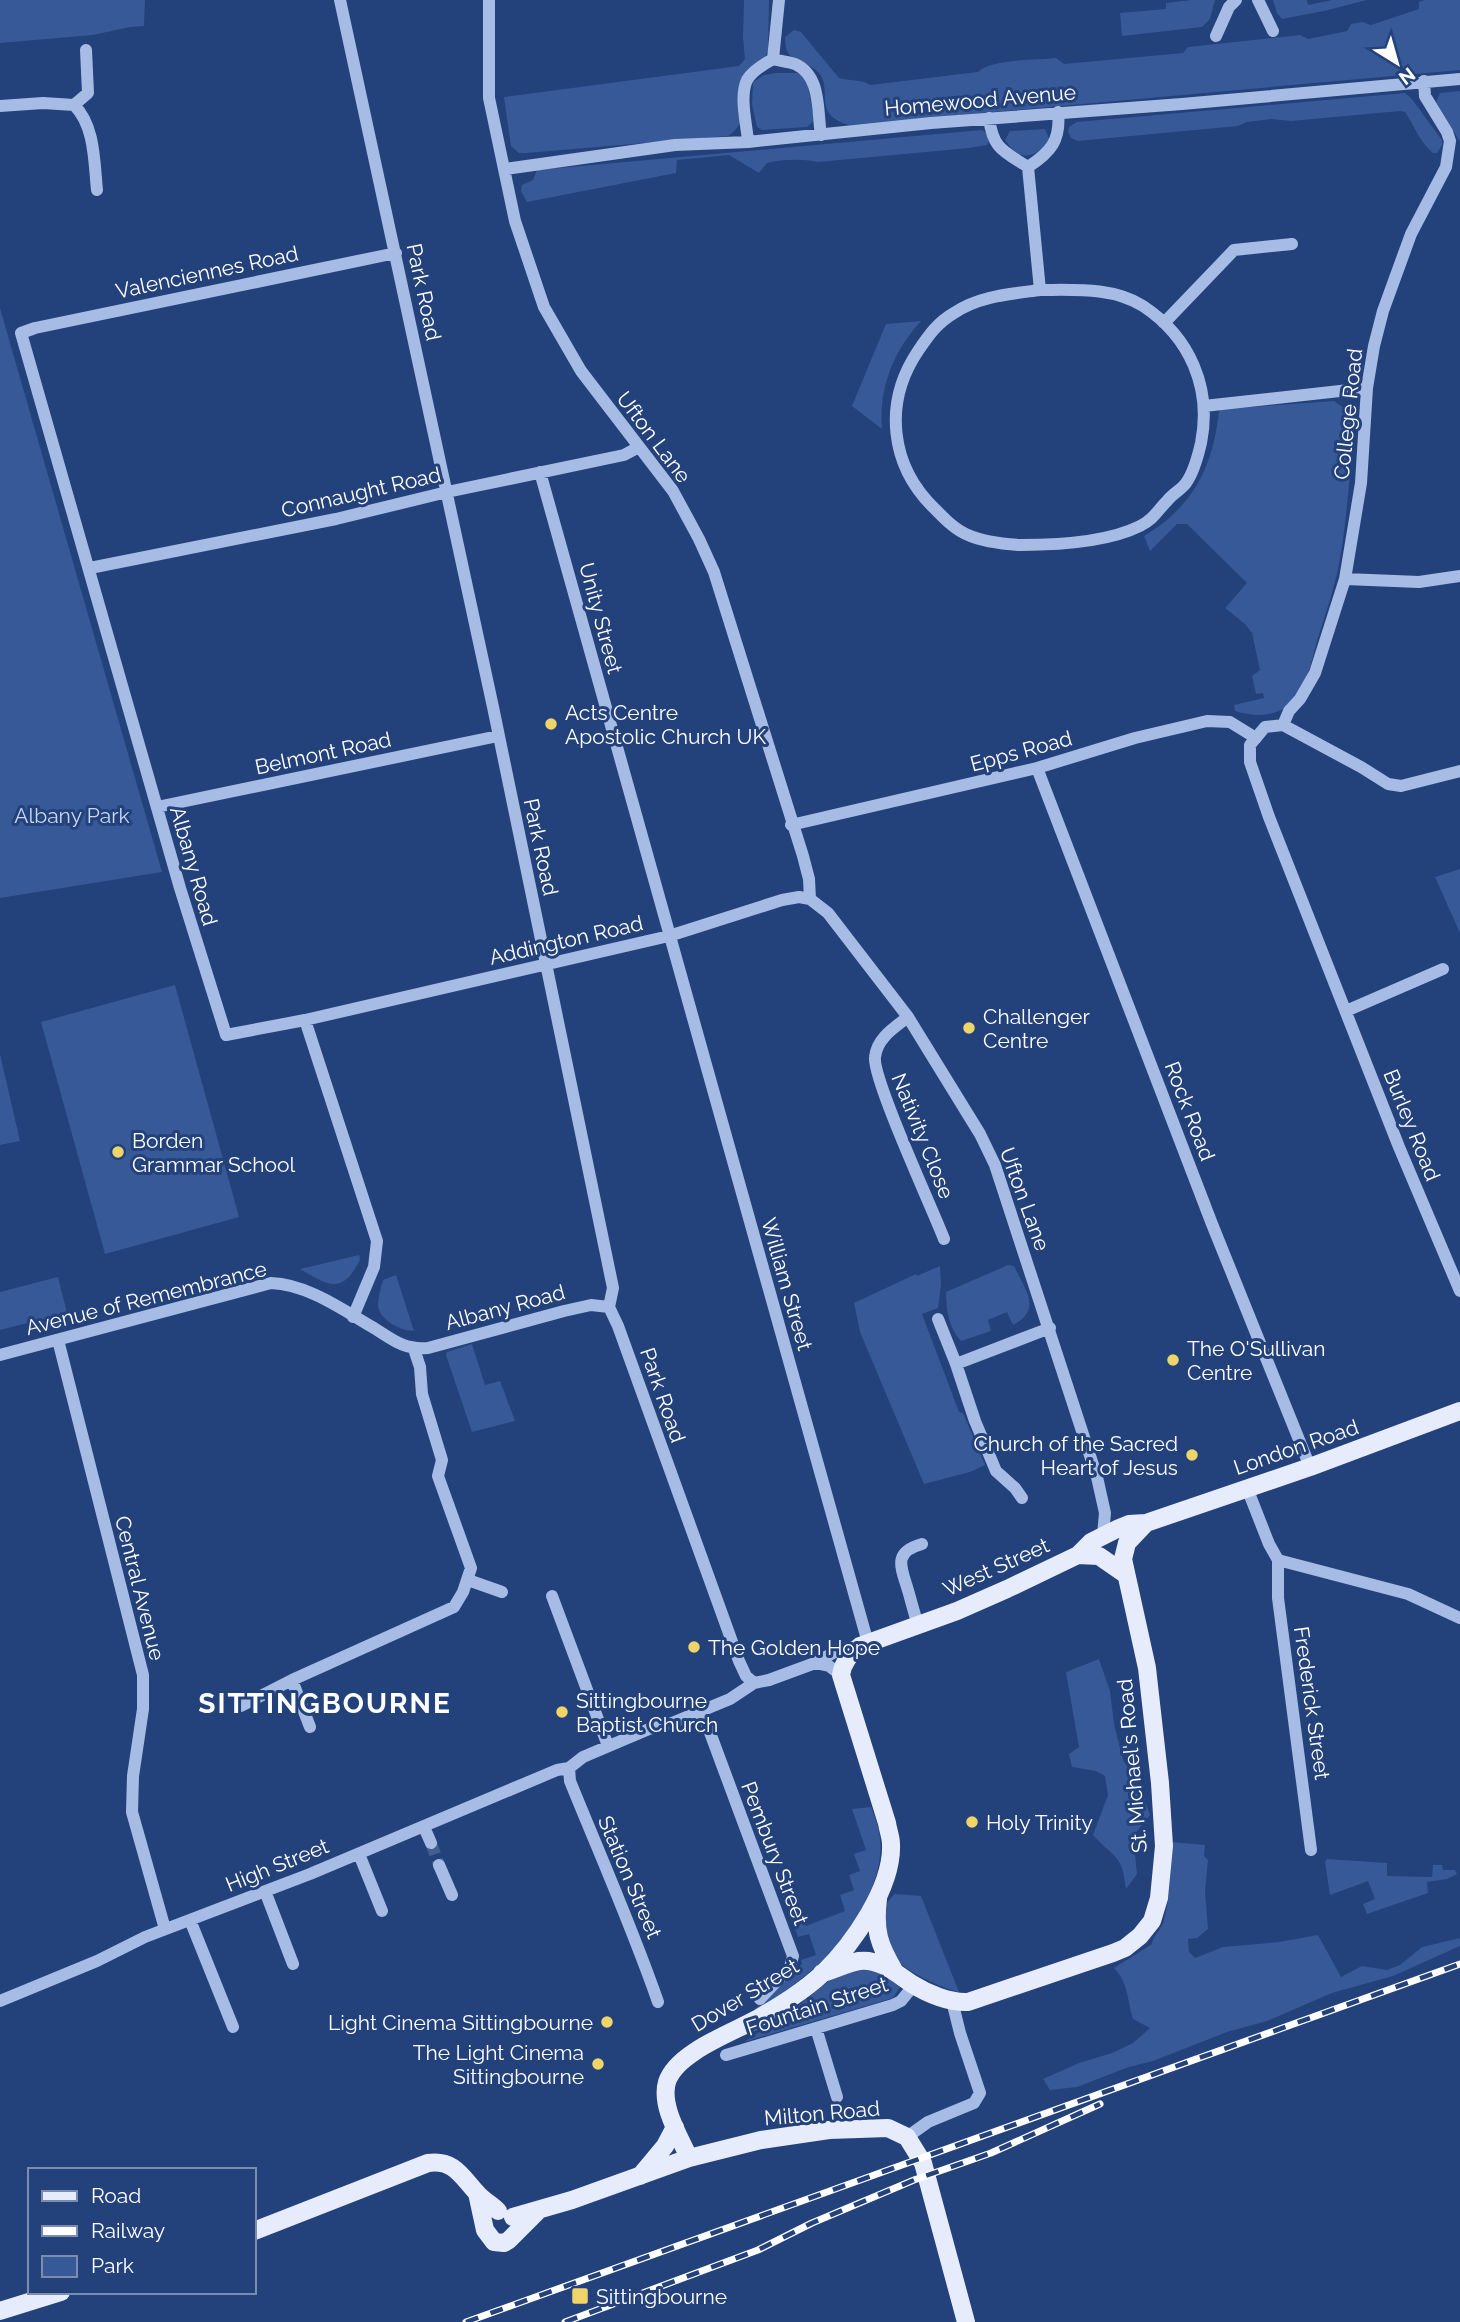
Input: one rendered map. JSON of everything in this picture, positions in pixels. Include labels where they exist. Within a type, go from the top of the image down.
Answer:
[{"type":"main road","name":"London Road","points":[[1146,1523],[1310,1467],[1460,1411]]},
{"type":"main road","name":"West Street","points":[[864,1645],[998,1593],[1078,1555],[1103,1535],[1129,1524],[1146,1523]]},
{"type":"main road","name":"St. Michael's Road","points":[[822,1973],[859,1961],[873,1962],[914,1985],[952,2001],[968,2003],[1125,1948],[1140,1937],[1156,1913],[1164,1846],[1147,1668],[1133,1597],[1125,1574],[1125,1547],[1146,1523]]},
{"type":"main road","points":[[1078,1555],[1099,1556],[1125,1574]]},
{"type":"main road","points":[[841,1675],[848,1658],[864,1645]]},
{"type":"main road","name":"Dover Street","points":[[688,2158],[665,2094],[667,2080],[692,2054],[767,2013],[822,1973],[854,1936],[886,1879],[891,1843],[841,1675]]},
{"type":"main road","name":"St. Michael's Road","points":[[879,1894],[877,1934],[882,1950],[895,1972]]},
{"type":"main road","points":[[640,2176],[665,2146],[675,2127]]},
{"type":"main road","name":"Milton Road","points":[[688,2158],[770,2138],[829,2130],[888,2128],[907,2137],[923,2163],[962,2316]]},
{"type":"main road","points":[[484,2225],[489,2216],[537,2212],[688,2158]]},
{"type":"main road","points":[[256,2230],[428,2163],[437,2162],[454,2167],[477,2193],[505,2214],[516,2227],[513,2237]]},
{"type":"main road","points":[[477,2193],[486,2235],[494,2242],[504,2243],[513,2237],[537,2212]]},
{"type":"main road","points":[[0,2311],[55,2294]]},
{"type":"street","name":"Park Road","points":[[340,0],[447,492],[613,1288],[609,1307],[739,1661],[746,1676],[754,1683]]},
{"type":"street","name":"Ufton Lane","points":[[489,0],[489,98],[515,221],[544,307],[581,371],[673,491],[714,572],[809,879],[810,899],[828,912],[908,1017],[963,1105],[995,1165],[1097,1477],[1105,1513],[1103,1535]]},
{"type":"street","points":[[773,59],[779,0]]},
{"type":"street","points":[[1216,36],[1229,7],[1236,0]]},
{"type":"street","points":[[1258,0],[1273,31]]},
{"type":"street","points":[[0,106],[74,104],[88,93],[86,50]]},
{"type":"street","points":[[748,142],[745,93],[747,80],[773,59],[794,64],[807,72],[814,83],[821,135]]},
{"type":"street","name":"Homewood Avenue","points":[[505,169],[675,145],[748,142],[989,118],[1460,79]]},
{"type":"street","name":"College Road","points":[[1283,725],[1289,711],[1300,699],[1315,673],[1345,579],[1361,483],[1367,388],[1374,346],[1394,275],[1411,234],[1446,167],[1450,141],[1425,96],[1424,81]]},
{"type":"street","points":[[74,104],[84,114],[91,140],[97,190]]},
{"type":"street","points":[[1028,167],[1046,153],[1058,137],[1058,112]]},
{"type":"street","points":[[989,118],[991,136],[999,148],[1028,167]]},
{"type":"street","points":[[1028,167],[1040,290]]},
{"type":"street","points":[[1446,167],[1460,169]]},
{"type":"street","points":[[1164,323],[1234,250],[1292,244]]},
{"type":"street","name":"Valenciennes Road","points":[[26,330],[396,253]]},
{"type":"street","points":[[1040,290],[1091,291],[1116,295],[1142,305],[1164,323],[1184,345],[1193,361],[1202,383],[1204,407],[1203,434],[1198,457],[1186,483],[1166,502],[1158,514],[1140,526],[1093,538],[1020,545],[1001,543],[968,535],[952,525],[923,498],[905,471],[896,424],[902,379],[934,327],[956,311],[981,300],[1040,290]]},
{"type":"street","name":"Albany Road","points":[[26,330],[21,334],[157,807],[226,1035],[305,1020]]},
{"type":"street","points":[[1204,407],[1367,388]]},
{"type":"street","name":"Connaught Road","points":[[90,568],[336,519],[624,454],[639,447]]},
{"type":"street","name":"Unity Street","points":[[540,472],[669,936]]},
{"type":"street","points":[[1345,579],[1419,582],[1460,576]]},
{"type":"street","name":"Epps Road","points":[[792,825],[1037,768],[1135,738],[1207,721],[1230,722],[1256,738]]},
{"type":"street","points":[[1256,738],[1265,727],[1283,725],[1361,767],[1388,785],[1401,786],[1460,771]]},
{"type":"street","name":"Belmont Road","points":[[157,807],[498,736]]},
{"type":"street","name":"Burley Road","points":[[1256,738],[1250,745],[1250,762],[1269,817],[1399,1147],[1460,1291]]},
{"type":"street","name":"Rock Road","points":[[1037,768],[1212,1224],[1310,1467]]},
{"type":"street","name":"Addington Road","points":[[305,1020],[669,936],[782,900],[799,897],[810,899]]},
{"type":"street","name":"William Street","points":[[669,936],[864,1645]]},
{"type":"street","points":[[1346,1011],[1443,970]]},
{"type":"street","name":"Nativity Close","points":[[908,1017],[882,1039],[874,1058],[887,1102],[944,1239]]},
{"type":"street","points":[[305,1020],[377,1241],[374,1267],[353,1317]]},
{"type":"street","name":"Avenue of Remembrance","points":[[0,1355],[271,1283],[298,1287],[399,1345],[414,1349]]},
{"type":"street","name":"Albany Road","points":[[414,1349],[428,1348],[591,1305],[609,1307]]},
{"type":"street","points":[[938,1319],[996,1471],[1021,1498]]},
{"type":"street","points":[[956,1364],[1050,1328]]},
{"type":"street","name":"Central Avenue","points":[[58,1339],[143,1675],[143,1709],[133,1776],[132,1812],[134,1827],[165,1929]]},
{"type":"street","points":[[241,1706],[454,1607],[463,1592],[471,1568],[438,1476],[442,1460],[422,1394],[421,1367],[414,1349]]},
{"type":"street","points":[[1247,1488],[1269,1545],[1278,1560],[1408,1594],[1460,1618]]},
{"type":"street","points":[[918,1625],[901,1569],[901,1558],[910,1547],[922,1544]]},
{"type":"street","name":"Frederick Street","points":[[1278,1560],[1278,1598],[1311,1850]]},
{"type":"street","points":[[467,1580],[502,1592]]},
{"type":"street","points":[[552,1596],[608,1746]]},
{"type":"street","name":"West Street","points":[[569,1768],[583,1757],[608,1746],[730,1699],[754,1683],[769,1681],[841,1649],[864,1645]]},
{"type":"street","points":[[816,1662],[829,1665],[841,1675]]},
{"type":"street","points":[[292,1680],[310,1727]]},
{"type":"street","name":"Pembury Street","points":[[702,1711],[793,1956],[790,1967],[760,2000]]},
{"type":"street","name":"High Street","points":[[0,2001],[97,1961],[165,1929],[359,1854],[557,1770],[569,1768]]},
{"type":"street","name":"Station Street","points":[[569,1768],[570,1782],[625,1918],[637,1940],[659,2001]]},
{"type":"street","points":[[424,1827],[430,1843]]},
{"type":"street","points":[[359,1854],[382,1911]]},
{"type":"street","points":[[439,1865],[452,1895]]},
{"type":"street","points":[[265,1891],[293,1964]]},
{"type":"street","points":[[190,1920],[233,2027]]},
{"type":"street","name":"Fountain Street","points":[[726,2055],[893,2005],[901,2001],[914,1985]]},
{"type":"street","points":[[907,2137],[928,2122],[974,2103],[980,2093],[952,2001]]},
{"type":"street","points":[[816,2028],[837,2097]]},
{"type":"green space","points":[[0,0],[145,0],[144,26],[93,35],[0,43]]},
{"type":"green space","points":[[744,0],[769,0],[768,50],[749,76],[743,117],[728,136],[526,153],[519,153],[511,146],[504,97],[739,66],[745,59]]},
{"type":"green space","points":[[1215,0],[1210,19],[1202,27],[1122,36],[1120,13],[1166,9],[1166,3]]},
{"type":"green space","points":[[1273,0],[1307,0],[1308,5],[1332,0],[1367,0],[1282,19]]},
{"type":"green space","points":[[1460,0],[1460,70],[849,125],[830,114],[826,108],[822,78],[817,71],[791,57],[785,37],[794,30],[801,32],[839,78],[870,85],[978,72],[993,65],[1015,61],[1056,58],[1064,64],[1183,53],[1188,47],[1300,35],[1308,39],[1347,31],[1351,24],[1362,22],[1371,25],[1419,9],[1419,2]]},
{"type":"green space","points":[[800,73],[808,84],[814,121],[807,127],[762,130],[757,127],[752,104],[753,82],[764,75]]},
{"type":"green space","points":[[1460,91],[1460,142],[1436,102],[1440,93]]},
{"type":"green space","points":[[1405,93],[1442,140],[1437,153],[1428,148],[1405,112],[1400,111],[1291,121],[1271,119],[1238,126],[1078,141],[1071,138],[1068,132],[1069,127],[1077,122]]},
{"type":"green space","points":[[1045,129],[1050,141],[1027,156],[1016,152],[1005,140],[1010,131]]},
{"type":"green space","points":[[982,130],[990,140],[987,145],[969,148],[818,162],[780,161],[767,163],[759,173],[729,155],[677,160],[676,173],[527,202],[521,191],[522,185],[533,180],[537,170]]},
{"type":"green space","name":"Albany Park","points":[[0,308],[162,872],[0,898]]},
{"type":"green space","points":[[921,321],[903,345],[890,371],[883,399],[882,429],[852,406],[886,324]]},
{"type":"green space","points":[[1334,401],[1355,416],[1337,574],[1309,670],[1297,696],[1277,712],[1252,715],[1235,711],[1234,705],[1264,698],[1263,693],[1256,694],[1252,676],[1260,670],[1252,633],[1225,608],[1247,583],[1187,524],[1177,524],[1150,551],[1144,536],[1176,512],[1198,484],[1212,450],[1219,411]]},
{"type":"green space","points":[[1460,869],[1460,933],[1435,877]]},
{"type":"green space","points":[[175,985],[239,1217],[105,1254],[41,1022]]},
{"type":"green space","points":[[0,1054],[20,1141],[0,1145]]},
{"type":"green space","points":[[359,1255],[360,1260],[353,1271],[341,1283],[327,1283],[300,1269]]},
{"type":"green space","points":[[1008,1265],[1014,1266],[1029,1298],[1027,1312],[1013,1325],[1007,1312],[988,1320],[991,1331],[961,1341],[949,1318],[946,1292]]},
{"type":"green space","points":[[940,1266],[938,1308],[922,1314],[959,1412],[963,1413],[985,1465],[970,1472],[924,1484],[860,1332],[854,1303],[916,1274],[917,1276]]},
{"type":"green space","points":[[396,1275],[414,1331],[391,1324],[379,1310],[383,1280]]},
{"type":"green space","points":[[58,1277],[67,1313],[0,1330],[0,1292]]},
{"type":"green space","points":[[472,1344],[485,1385],[500,1381],[515,1421],[472,1432],[446,1355],[447,1352]]},
{"type":"green space","points":[[1099,1659],[1110,1691],[1114,1724],[1123,1760],[1141,1789],[1150,1815],[1133,1836],[1137,1874],[1126,1889],[1120,1863],[1093,1835],[1108,1795],[1105,1776],[1096,1771],[1072,1767],[1069,1754],[1079,1747],[1066,1672]]},
{"type":"green space","points":[[871,1807],[879,1830],[880,1854],[865,1903],[846,1933],[817,1966],[752,2012],[802,1964],[801,1960],[816,1955],[809,1934],[798,1937],[780,1881],[789,1878],[806,1926],[845,1911],[840,1895],[854,1890],[849,1875],[860,1871],[854,1854],[866,1850],[852,1809]]},
{"type":"green space","points":[[1172,1842],[1205,1845],[1204,1856],[1208,1860],[1205,1891],[1208,1929],[1197,1938],[1188,1939],[1189,1952],[1195,1958],[1223,1947],[1318,1935],[1341,1977],[1362,1966],[1387,1970],[1400,1965],[1422,1947],[1460,1938],[1460,1946],[1393,1976],[1332,1993],[1267,2021],[1227,2032],[1077,2087],[1050,2090],[1043,2079],[1133,2043],[1150,2028],[1133,2019],[1125,1985],[1114,1968],[1152,1944],[1163,1923],[1169,1891]]},
{"type":"green space","points":[[1327,1859],[1387,1863],[1387,1876],[1432,1877],[1433,1865],[1442,1865],[1443,1870],[1455,1870],[1457,1874],[1447,1879],[1427,1882],[1428,1893],[1367,1914],[1363,1904],[1375,1899],[1368,1881],[1330,1895],[1325,1862]]},
{"type":"green space","points":[[895,1894],[921,1896],[959,1992],[918,1975],[890,1953],[885,1943],[884,1914],[885,1907]]},
{"type":"green space","points":[[865,1967],[895,1979],[900,1987],[893,1998],[744,2042],[793,2010],[831,1979]]},
{"type":"tunnel","points":[[431,1843],[439,1865]]},
{"type":"railway","points":[[466,2322],[1460,1964]]},
{"type":"railway","points":[[565,2322],[758,2250],[812,2223],[914,2180],[991,2153],[1100,2104]]},
{"type":"place","name":"Acts Centre Apostolic Church UK","points":[[551,724]]},
{"type":"place","name":"Challenger Centre","points":[[969,1028]]},
{"type":"place","name":"Borden Grammar School","points":[[118,1152]]},
{"type":"place","name":"The O'Sullivan Centre","points":[[1173,1360]]},
{"type":"place","name":"Church of the Sacred Heart of Jesus","points":[[1192,1455]]},
{"type":"place","name":"The Golden Hope","points":[[694,1647]]},
{"type":"place","name":"Sittingbourne Baptist Church","points":[[562,1712]]},
{"type":"place","name":"Holy Trinity","points":[[972,1822]]},
{"type":"place","name":"Light Cinema Sittingbourne","points":[[607,2022]]},
{"type":"place","name":"The Light Cinema Sittingbourne","points":[[598,2064]]},
{"type":"place","name":"Sittingbourne","points":[[580,2296]]},
{"type":"district","name":"SITTINGBOURNE","points":[[325,1703]]}]
